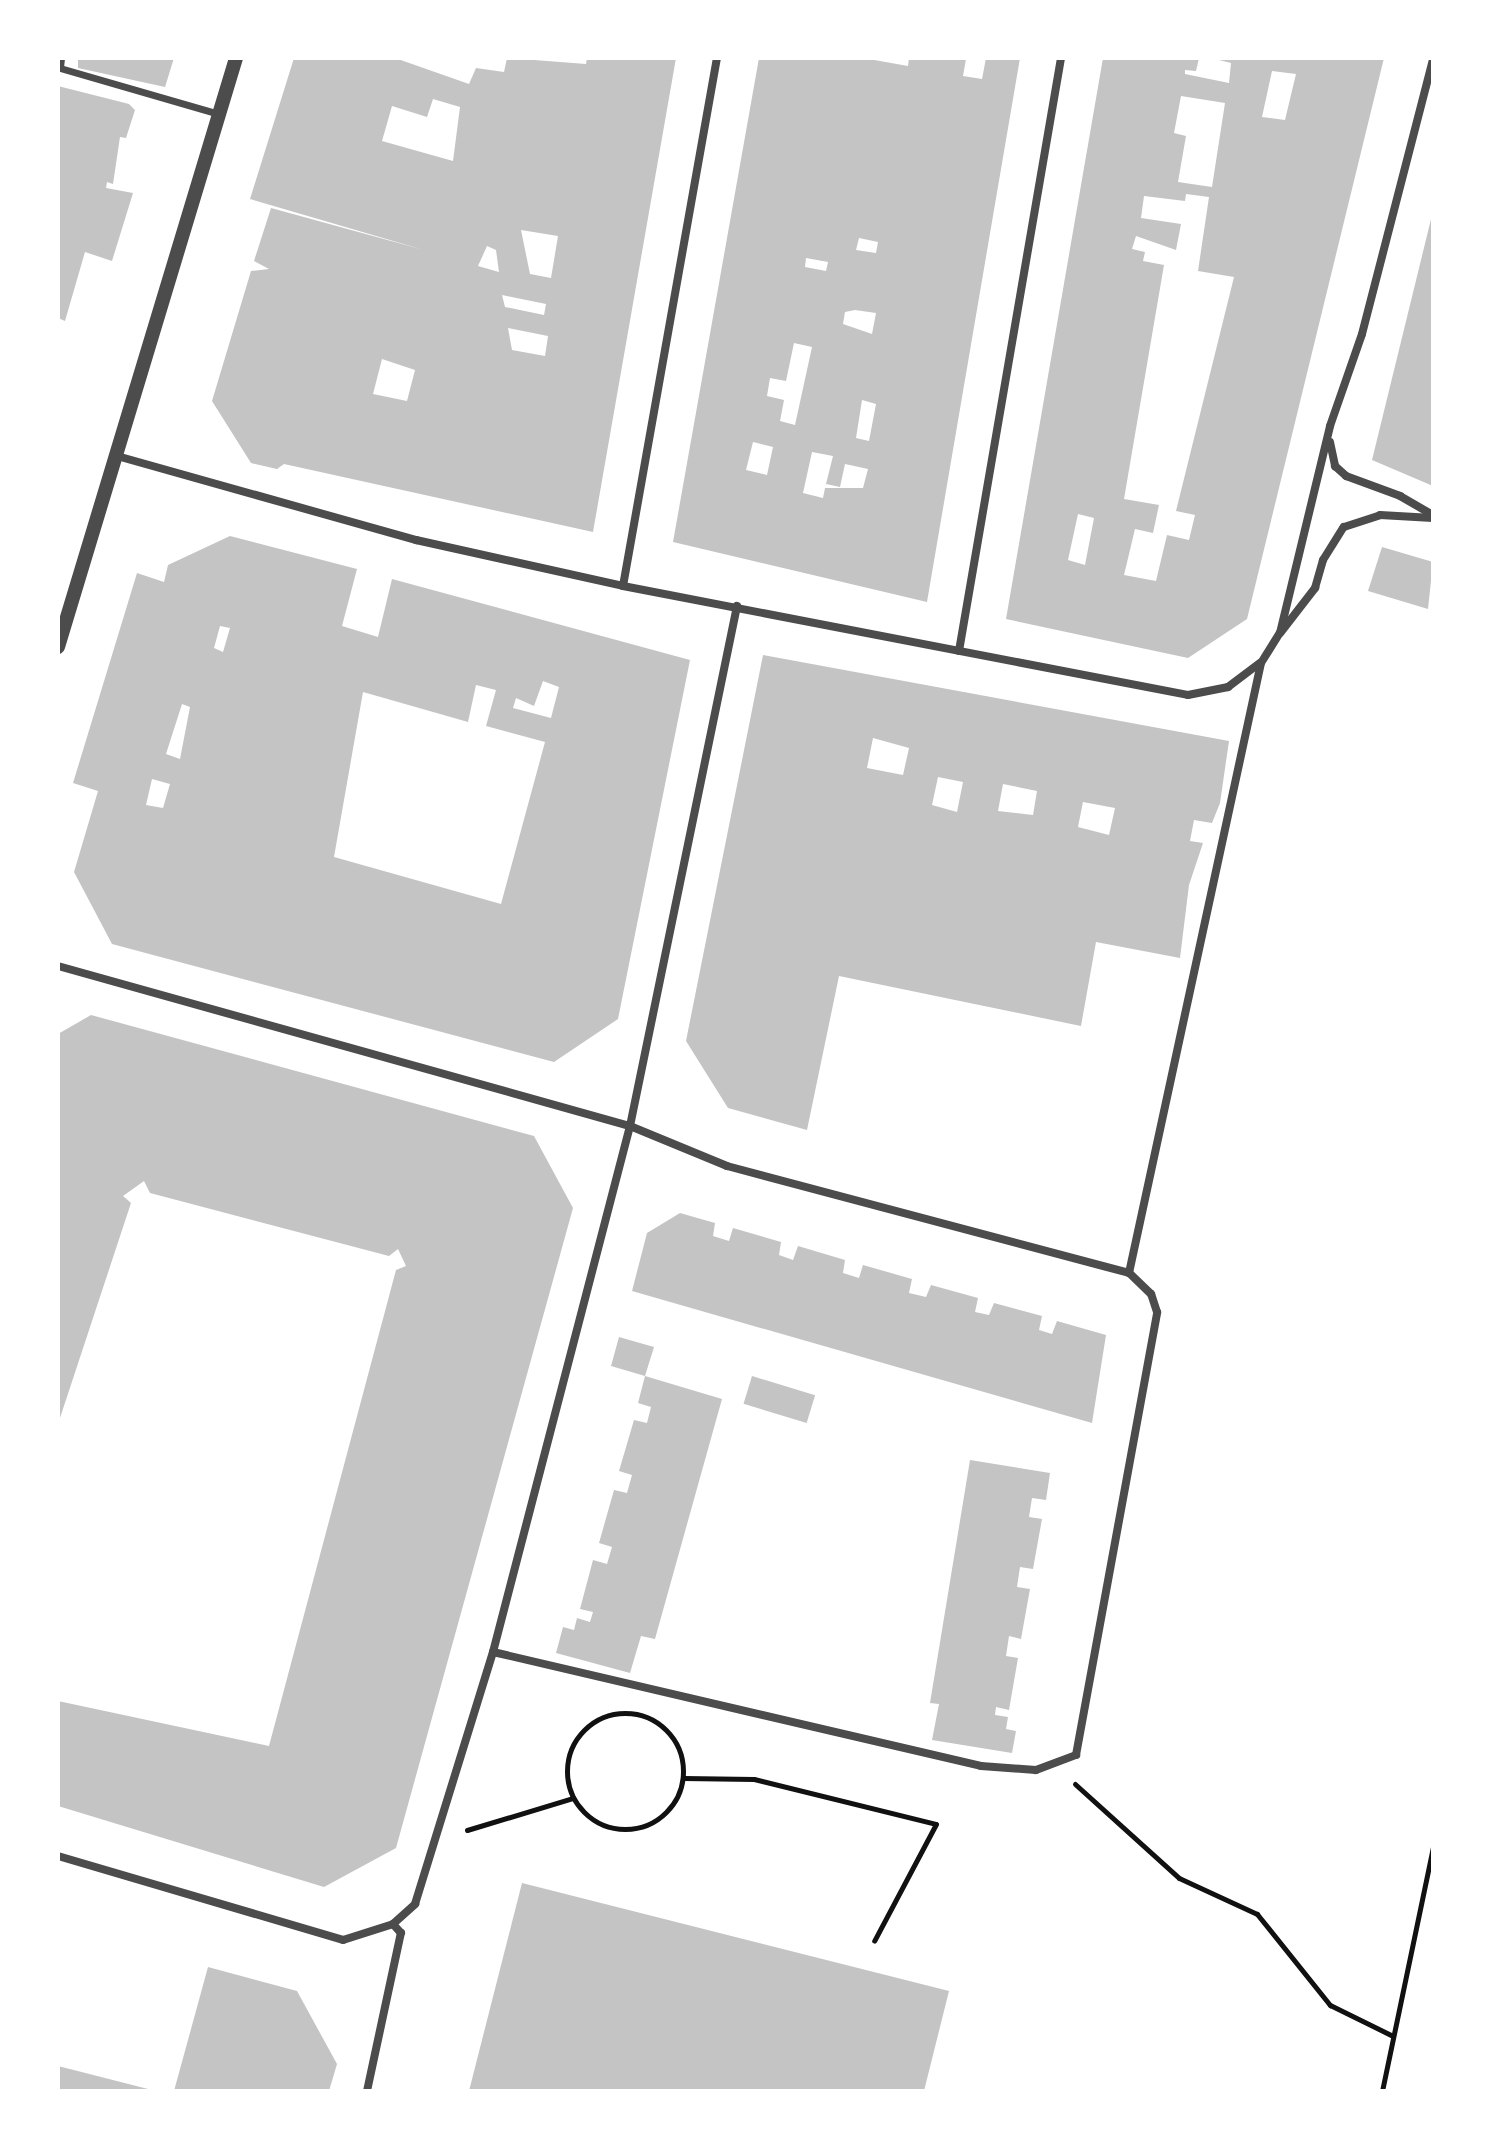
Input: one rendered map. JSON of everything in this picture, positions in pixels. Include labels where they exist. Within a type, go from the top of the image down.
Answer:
[{"type":"street","points":[[61,58],[60,68],[219,114]]},
{"type":"street","points":[[58,647],[236,58]]},
{"type":"street","points":[[623,586],[717,58]]},
{"type":"street","points":[[959,651],[1061,58]]},
{"type":"street","points":[[1280,633],[1330,426],[1353,368],[1433,60]]},
{"type":"street","points":[[1330,426],[1330,452],[1346,476],[1400,496],[1433,516]]},
{"type":"street","points":[[117,456],[416,540],[623,586],[1188,695],[1228,687],[1261,663]]},
{"type":"street","points":[[1129,1273],[1261,663],[1315,588],[1323,560],[1344,527],[1380,515],[1433,516]]},
{"type":"street","points":[[58,1856],[343,1940],[393,1924],[415,1904],[438,1839],[493,1652],[630,1126],[737,606]]},
{"type":"street","points":[[58,966],[630,1126],[727,1166],[1129,1273],[1151,1294],[1157,1312],[1153,1340],[1081,1741],[1076,1755],[1057,1766],[1012,1771],[981,1766],[493,1652]]},
{"type":"street","points":[[367,2091],[401,1933],[393,1924]]},
{"type":"path","points":[[616,1713],[634,1713],[669,1731],[679,1748],[683,1778],[673,1805],[641,1827],[602,1825],[573,1798],[566,1779],[573,1743],[591,1724],[616,1713]]},
{"type":"path","points":[[1057,1766],[1107,1818],[1179,1878],[1257,1914],[1330,2005],[1393,2036]]},
{"type":"path","points":[[683,1778],[754,1779],[936,1824],[874,1941]]},
{"type":"path","points":[[438,1839],[573,1798]]},
{"type":"path","points":[[1382,2091],[1433,1847]]},
{"type":"building","points":[[78,58],[174,58],[165,87],[78,68]]},
{"type":"building","points":[[294,58],[395,58],[469,84],[476,68],[504,72],[507,58],[586,64],[587,58],[676,58],[593,532],[284,464],[277,469],[251,463],[212,401],[251,271],[269,269],[254,261],[271,208],[424,250],[250,199]],"holes":[[[433,99],[460,107],[453,161],[382,141],[392,106],[427,117]],[[521,230],[558,236],[551,278],[530,274]],[[487,246],[496,250],[499,272],[478,266]],[[502,295],[546,304],[544,315],[505,307]],[[508,328],[548,336],[545,356],[512,350]],[[382,359],[415,370],[407,401],[373,394]]]},
{"type":"building","points":[[759,58],[863,58],[908,66],[909,58],[957,58],[966,59],[963,76],[982,79],[986,58],[1020,58],[927,602],[673,542]],"holes":[[[859,238],[878,242],[876,253],[856,250]],[[806,258],[828,262],[826,271],[805,267]],[[845,312],[876,313],[872,334],[843,324]],[[794,343],[812,347],[795,425],[780,421],[784,400],[767,396],[770,378],[786,381]],[[862,400],[876,404],[869,441],[856,438]],[[753,442],[773,447],[767,475],[746,470]],[[812,452],[833,456],[826,484],[840,487],[845,464],[868,469],[863,488],[825,488],[823,498],[803,493]]]},
{"type":"building","points":[[1103,58],[1199,58],[1196,71],[1185,70],[1185,74],[1229,83],[1231,63],[1211,58],[1384,58],[1247,619],[1188,658],[1006,619]],"holes":[[[1272,71],[1296,74],[1285,120],[1262,117]],[[1181,96],[1225,103],[1212,187],[1178,182],[1186,136],[1174,133]],[[1186,194],[1209,197],[1198,271],[1234,277],[1176,511],[1195,515],[1189,540],[1167,535],[1156,581],[1124,575],[1135,529],[1153,533],[1159,505],[1124,499],[1164,265],[1143,261],[1145,252],[1132,249],[1136,236],[1176,250],[1181,224],[1141,218],[1144,196],[1185,201]],[[1078,514],[1094,518],[1085,565],[1068,560]]]},
{"type":"building","points":[[58,86],[129,104],[135,110],[126,138],[120,137],[113,184],[107,182],[106,188],[133,193],[112,261],[85,252],[65,321],[58,318]]},
{"type":"building","points":[[1433,211],[1433,486],[1372,460]]},
{"type":"building","points":[[230,536],[357,569],[342,626],[378,637],[392,579],[690,660],[618,1019],[554,1062],[112,944],[74,872],[98,791],[73,783],[137,573],[164,582],[168,565]],"holes":[[[220,626],[230,628],[223,652],[214,648]],[[543,681],[559,687],[551,718],[513,708],[516,698],[534,706]],[[476,685],[496,690],[486,726],[545,742],[501,904],[334,857],[363,692],[468,722]],[[182,704],[190,707],[180,759],[166,754]],[[152,779],[170,784],[163,808],[146,805]]]},
{"type":"building","points":[[1382,547],[1433,562],[1428,609],[1368,591]]},
{"type":"building","points":[[763,655],[1229,741],[1220,803],[1212,823],[1194,820],[1190,841],[1203,843],[1189,885],[1180,958],[1096,942],[1081,1026],[839,976],[807,1130],[728,1108],[686,1041]],"holes":[[[873,738],[909,748],[903,775],[867,768]],[[938,777],[963,782],[957,812],[932,805]],[[1003,784],[1037,791],[1033,815],[998,811]],[[1083,802],[1115,808],[1109,835],[1078,827]]]},
{"type":"building","points":[[91,1015],[534,1136],[573,1208],[396,1848],[324,1887],[58,1806],[58,1701],[269,1746],[396,1270],[406,1266],[398,1249],[389,1256],[150,1193],[144,1181],[123,1196],[131,1203],[58,1424],[58,1034]]},
{"type":"building","points":[[680,1213],[715,1223],[713,1236],[729,1241],[733,1228],[781,1242],[779,1255],[793,1260],[798,1246],[845,1260],[843,1273],[859,1278],[863,1265],[912,1279],[909,1293],[926,1297],[931,1285],[978,1298],[975,1312],[989,1315],[994,1303],[1042,1316],[1039,1330],[1052,1334],[1057,1321],[1106,1335],[1092,1423],[632,1291],[647,1233]]},
{"type":"building","points":[[619,1337],[654,1347],[645,1376],[611,1366]]},
{"type":"building","points":[[645,1376],[722,1399],[655,1639],[641,1636],[630,1673],[556,1653],[563,1627],[574,1630],[577,1618],[590,1622],[593,1612],[580,1609],[593,1560],[607,1564],[612,1547],[599,1543],[614,1490],[627,1493],[632,1475],[619,1471],[634,1420],[647,1423],[651,1407],[638,1403]]},
{"type":"building","points":[[752,1376],[815,1395],[807,1423],[744,1404]]},
{"type":"building","points":[[970,1460],[1050,1473],[1046,1500],[1032,1498],[1029,1517],[1042,1519],[1033,1569],[1020,1567],[1017,1587],[1030,1589],[1021,1639],[1009,1636],[1006,1656],[1018,1658],[1009,1710],[996,1707],[995,1715],[1008,1717],[1006,1729],[1016,1731],[1012,1753],[932,1740],[939,1704],[930,1703]]},
{"type":"building","points":[[522,1883],[949,1991],[924,2091],[469,2091]]},
{"type":"building","points":[[208,1967],[297,1991],[337,2064],[329,2091],[174,2091]]},
{"type":"building","points":[[58,2066],[152,2090],[152,2091],[58,2091]]}]
